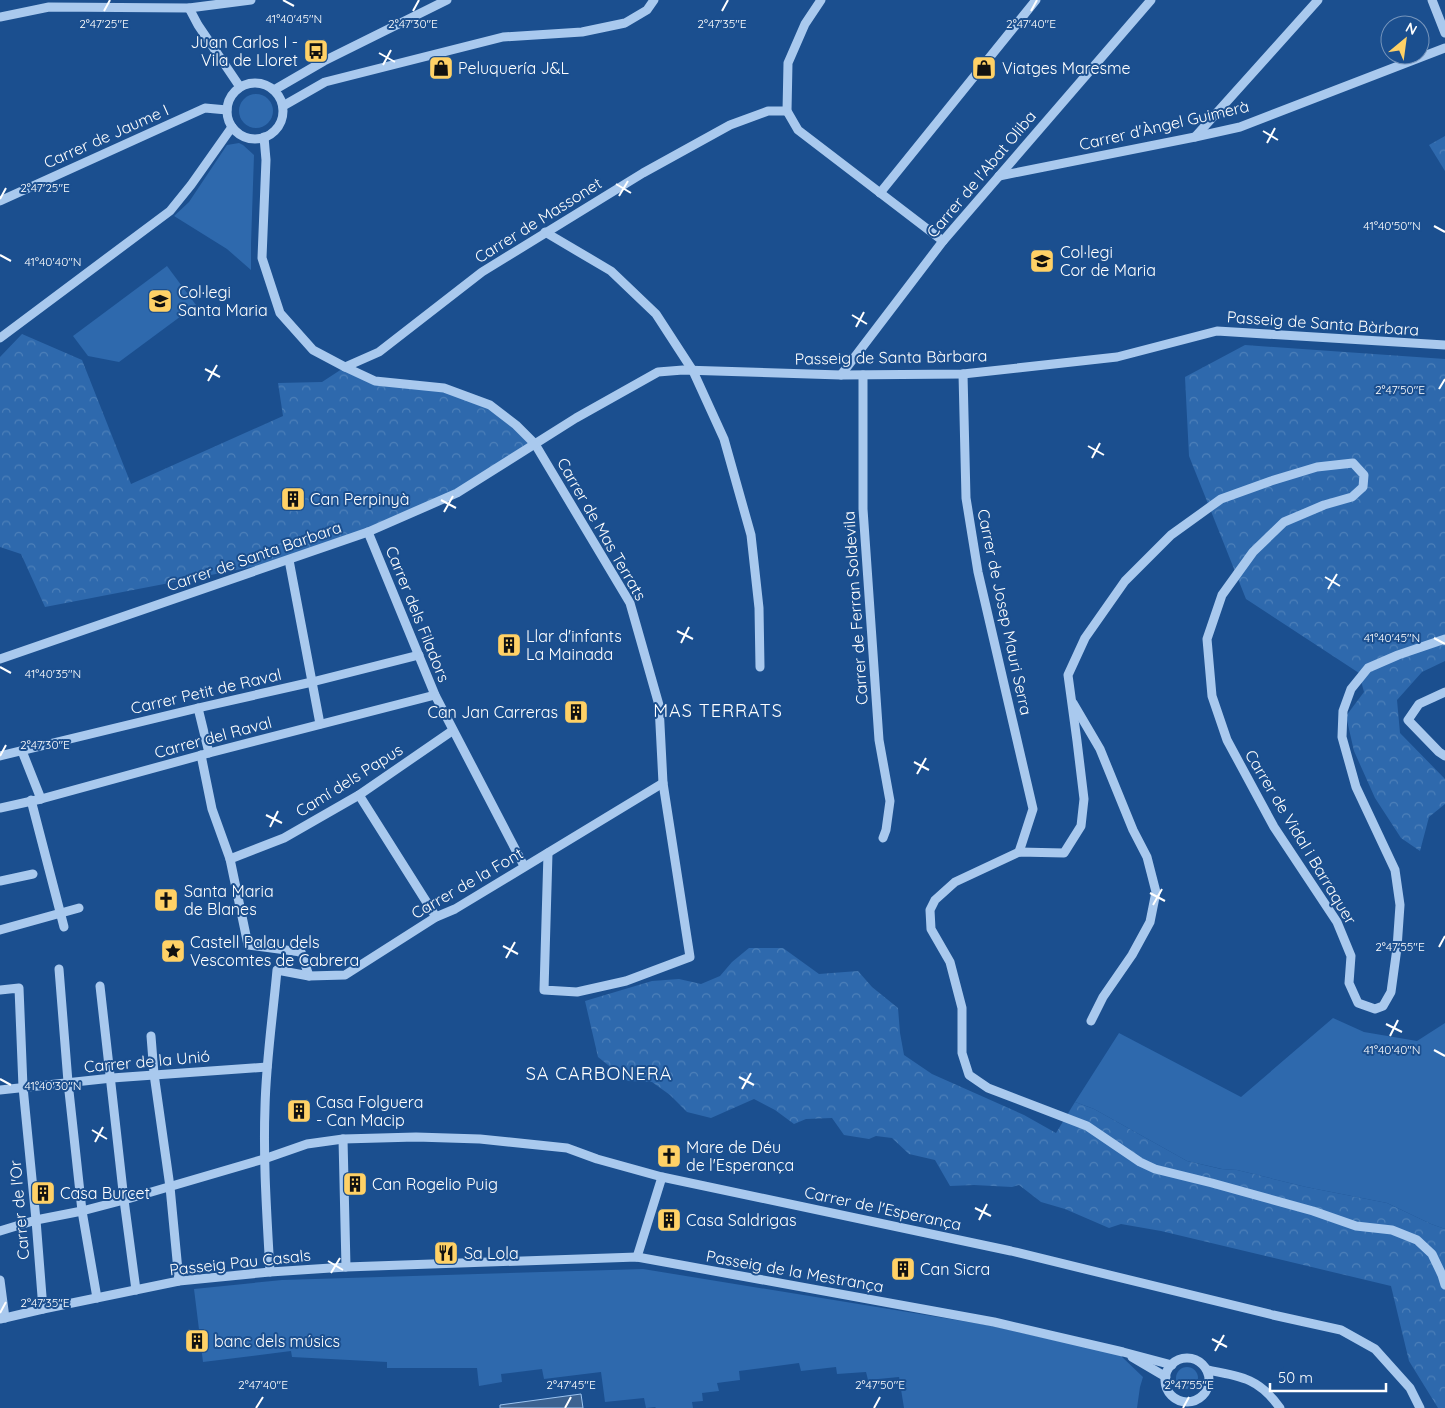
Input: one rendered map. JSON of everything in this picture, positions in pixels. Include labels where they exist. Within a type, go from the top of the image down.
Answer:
[{"type":"street","points":[[0,17],[49,7],[189,8],[251,0]]},
{"type":"street","points":[[274,90],[324,61],[447,0]]},
{"type":"street","points":[[283,106],[326,82],[503,37],[582,32],[625,23],[647,10],[654,0]]},
{"type":"street","points":[[822,0],[805,24],[788,63],[787,111],[798,130],[943,241]]},
{"type":"street","points":[[880,193],[1036,0]]},
{"type":"street","name":"Carrer de l'Abat Oliba","points":[[841,375],[943,241],[1151,0]]},
{"type":"street","points":[[1195,137],[1318,0]]},
{"type":"street","points":[[1432,0],[1445,32]]},
{"type":"street","points":[[189,8],[198,25],[240,87]]},
{"type":"street","name":"Carrer d'Àngel Guimerà","points":[[999,176],[1240,127],[1445,48]]},
{"type":"street","points":[[248,83],[258,83],[274,90],[283,106],[279,125],[273,132],[257,139],[243,136],[232,128],[227,110],[229,99],[240,87],[248,83]]},
{"type":"street","name":"Carrer de Jaume I","points":[[0,201],[205,108],[227,110]]},
{"type":"street","name":"Carrer de Massonet","points":[[345,367],[379,352],[482,272],[643,173],[730,125],[768,112],[787,111]]},
{"type":"street","points":[[0,338],[170,211],[232,128]]},
{"type":"street","name":"Carrer de Mas Terrats","points":[[264,137],[266,160],[262,258],[280,313],[313,350],[375,382],[444,388],[490,405],[516,425],[535,444],[630,603],[659,704],[663,783],[690,957],[626,981],[577,992],[544,990],[548,853]]},
{"type":"street","points":[[545,232],[611,271],[656,314],[693,371],[724,439],[751,535],[759,608],[760,667]]},
{"type":"street","name":"Passeig de Santa Bàrbara","points":[[693,371],[841,375],[963,374],[1117,357],[1217,331],[1445,345]]},
{"type":"street","name":"Carrer de Santa Barbara","points":[[0,658],[368,532],[457,494],[576,418],[658,372],[693,371]]},
{"type":"street","name":"Carrer de Josep Mauri Serra","points":[[963,374],[966,498],[975,554],[1033,808],[1019,852]]},
{"type":"street","name":"Carrer de Ferran Soldevila","points":[[863,375],[864,529],[879,740],[890,801],[883,838]]},
{"type":"street","name":"Carrer de Vidal i Barraquer","points":[[1445,639],[1398,655],[1368,668],[1352,689],[1343,711],[1342,737],[1356,787],[1394,870],[1400,906],[1397,948],[1390,992],[1383,1006],[1375,1009],[1358,1003],[1349,983],[1351,956],[1337,922],[1274,827],[1226,740],[1212,696],[1207,639],[1222,595],[1253,552],[1284,522],[1324,504],[1352,497],[1363,487],[1364,475],[1353,463],[1318,467],[1221,499],[1171,535],[1125,582],[1085,638],[1068,675],[1084,799],[1081,826],[1064,853],[1019,852],[955,882],[935,900],[930,910],[931,929],[950,962],[962,1008],[962,1053],[969,1075],[988,1088],[1087,1126],[1140,1162],[1154,1169],[1304,1209],[1356,1226],[1392,1230],[1417,1240],[1432,1254],[1445,1285]]},
{"type":"street","name":"Carrer dels Filadors","points":[[368,532],[435,695],[452,731],[524,866]]},
{"type":"street","points":[[289,560],[320,724]]},
{"type":"street","name":"Carrer Petit de Raval","points":[[0,756],[418,655]]},
{"type":"street","points":[[1445,692],[1419,704],[1408,720],[1445,756]]},
{"type":"street","name":"Carrer del Raval","points":[[0,808],[435,695]]},
{"type":"street","points":[[1070,698],[1100,749],[1133,830],[1147,856],[1156,892],[1150,922],[1132,955],[1103,997],[1091,1021]]},
{"type":"street","points":[[198,708],[212,809],[230,859],[248,944],[301,952],[310,976]]},
{"type":"street","name":"Camí dels Papus","points":[[230,859],[284,838],[359,795],[452,731]]},
{"type":"street","points":[[22,751],[36,799],[64,927]]},
{"type":"street","name":"Carrer de la Font","points":[[267,1067],[277,970],[310,976],[345,975],[436,917],[455,909],[663,783]]},
{"type":"street","points":[[359,795],[436,917]]},
{"type":"street","points":[[0,881],[33,874]]},
{"type":"street","points":[[0,930],[79,908]]},
{"type":"street","points":[[59,969],[68,1082],[82,1211],[97,1298]]},
{"type":"street","points":[[100,986],[136,1290]]},
{"type":"street","name":"Carrer de l'Or","points":[[0,990],[18,988],[23,1087],[43,1309]]},
{"type":"street","points":[[151,1036],[154,1074],[170,1187],[179,1281]]},
{"type":"street","points":[[267,1067],[264,1159],[270,1272]]},
{"type":"street","name":"Carrer de la Unió","points":[[0,1090],[154,1074],[267,1067]]},
{"type":"street","name":"Carrer de l'Esperança","points":[[0,1231],[36,1220],[82,1211],[170,1187],[307,1144],[343,1139],[416,1137],[480,1139],[567,1148],[596,1159],[662,1176],[1011,1251],[1341,1330],[1375,1349],[1410,1388],[1420,1408]]},
{"type":"street","points":[[343,1139],[346,1268]]},
{"type":"street","points":[[637,1257],[662,1176]]},
{"type":"street","name":"Passeig Pau Casals","points":[[2,1319],[179,1281],[270,1272],[637,1257]]},
{"type":"street","name":"Passeig de la Mestrança","points":[[637,1257],[994,1322],[1172,1365]]},
{"type":"street","points":[[0,1280],[2,1319]]},
{"type":"street","name":"Passeig de la Mestrança","points":[[1123,1352],[1166,1377]]},
{"type":"street","points":[[1184,1359],[1191,1359],[1203,1365],[1207,1370],[1209,1376],[1207,1390],[1200,1404],[1178,1400],[1168,1390],[1166,1377],[1172,1365],[1184,1359]]},
{"type":"street","points":[[1207,1370],[1242,1377],[1260,1386],[1280,1408]]},
{"type":"green space","points":[[256,94],[263,95],[268,99],[272,104],[272,118],[268,123],[263,127],[256,128],[249,127],[244,123],[240,118],[239,111],[240,104],[244,99],[249,95]]},
{"type":"green space","points":[[1445,136],[1445,171],[1429,145]]},
{"type":"green space","points":[[239,143],[254,155],[251,270],[227,249],[174,216],[189,202],[227,145]]},
{"type":"green space","points":[[167,266],[196,305],[119,362],[88,356],[73,336]]},
{"type":"green space","points":[[22,334],[82,360],[131,484],[283,416],[278,383],[322,382],[345,367],[375,381],[444,388],[490,405],[535,444],[457,493],[289,560],[45,607],[21,554],[0,547],[0,357]]},
{"type":"green space","points":[[1245,345],[1445,359],[1445,661],[1422,672],[1397,700],[1400,733],[1445,779],[1445,804],[1429,817],[1420,851],[1401,838],[1375,798],[1354,751],[1346,716],[1364,692],[1359,673],[1246,599],[1189,456],[1185,377]]},
{"type":"green space","points":[[749,948],[783,948],[819,974],[858,971],[872,987],[898,1008],[904,1055],[932,1074],[1024,1115],[1056,1133],[1075,1102],[1094,1109],[1187,1161],[1387,1203],[1445,1229],[1445,1408],[1438,1408],[1409,1361],[1391,1286],[1161,1231],[1121,1224],[1109,1228],[1065,1209],[1041,1202],[1019,1185],[1012,1187],[950,1186],[935,1160],[909,1154],[892,1138],[876,1136],[869,1139],[844,1135],[832,1118],[806,1119],[794,1124],[775,1110],[754,1099],[711,1118],[687,1112],[670,1095],[652,1082],[628,1081],[598,1057],[585,1001],[652,981],[679,979],[701,984],[720,976],[732,962]]},
{"type":"green space","points":[[1333,1018],[1364,1032],[1417,1041],[1445,1023],[1445,1229],[1387,1203],[1187,1161],[1094,1109],[1075,1102],[1119,1033],[1241,1097]]},
{"type":"green space","points":[[643,1269],[987,1325],[1120,1355],[1143,1377],[1137,1408],[904,1408],[899,1377],[868,1380],[866,1372],[837,1374],[836,1367],[801,1371],[799,1363],[739,1371],[740,1380],[717,1383],[719,1391],[702,1393],[703,1401],[692,1402],[693,1408],[646,1408],[644,1398],[605,1402],[601,1372],[544,1379],[542,1369],[501,1374],[502,1382],[479,1386],[477,1368],[387,1368],[387,1362],[292,1357],[291,1351],[203,1362],[194,1289],[282,1280]]},
{"type":"green space","points":[[1183,1367],[1191,1367],[1198,1374],[1198,1382],[1191,1389],[1183,1389],[1176,1382],[1176,1374]]},
{"type":"shaded area","points":[[581,1394],[583,1408],[500,1408],[500,1405]]},
{"type":"place","name":"Juan Carlos I - Vila de Lloret","points":[[316,51]]},
{"type":"place","name":"Peluquería J&L","points":[[441,68]]},
{"type":"place","name":"Viatges Maresme","points":[[984,68]]},
{"type":"place","name":"Col·legi Cor de Maria","points":[[1042,261]]},
{"type":"place","name":"Col·legi Santa Maria","points":[[160,301]]},
{"type":"place","name":"Can Perpinyà","points":[[293,499]]},
{"type":"place","name":"Llar d'infants La Mainada","points":[[509,645]]},
{"type":"place","name":"Can Jan Carreras","points":[[576,712]]},
{"type":"place","name":"Santa Maria de Blanes","points":[[166,900]]},
{"type":"place","name":"Castell Palau dels Vescomtes de Cabrera","points":[[173,951]]},
{"type":"place","name":"Casa Folguera - Can Macip","points":[[299,1111]]},
{"type":"place","name":"Mare de Déu de l'Esperança","points":[[669,1156]]},
{"type":"place","name":"Can Rogelio Puig","points":[[355,1184]]},
{"type":"place","name":"Casa Burcet","points":[[43,1193]]},
{"type":"place","name":"Casa Saldrigas","points":[[669,1220]]},
{"type":"place","name":"Sa Lola","points":[[446,1253]]},
{"type":"place","name":"Can Sicra","points":[[903,1269]]},
{"type":"place","name":"banc dels músics","points":[[197,1341]]},
{"type":"district","name":"MAS TERRATS","points":[[718,710]]},
{"type":"district","name":"SA CARBONERA","points":[[599,1073]]}]
